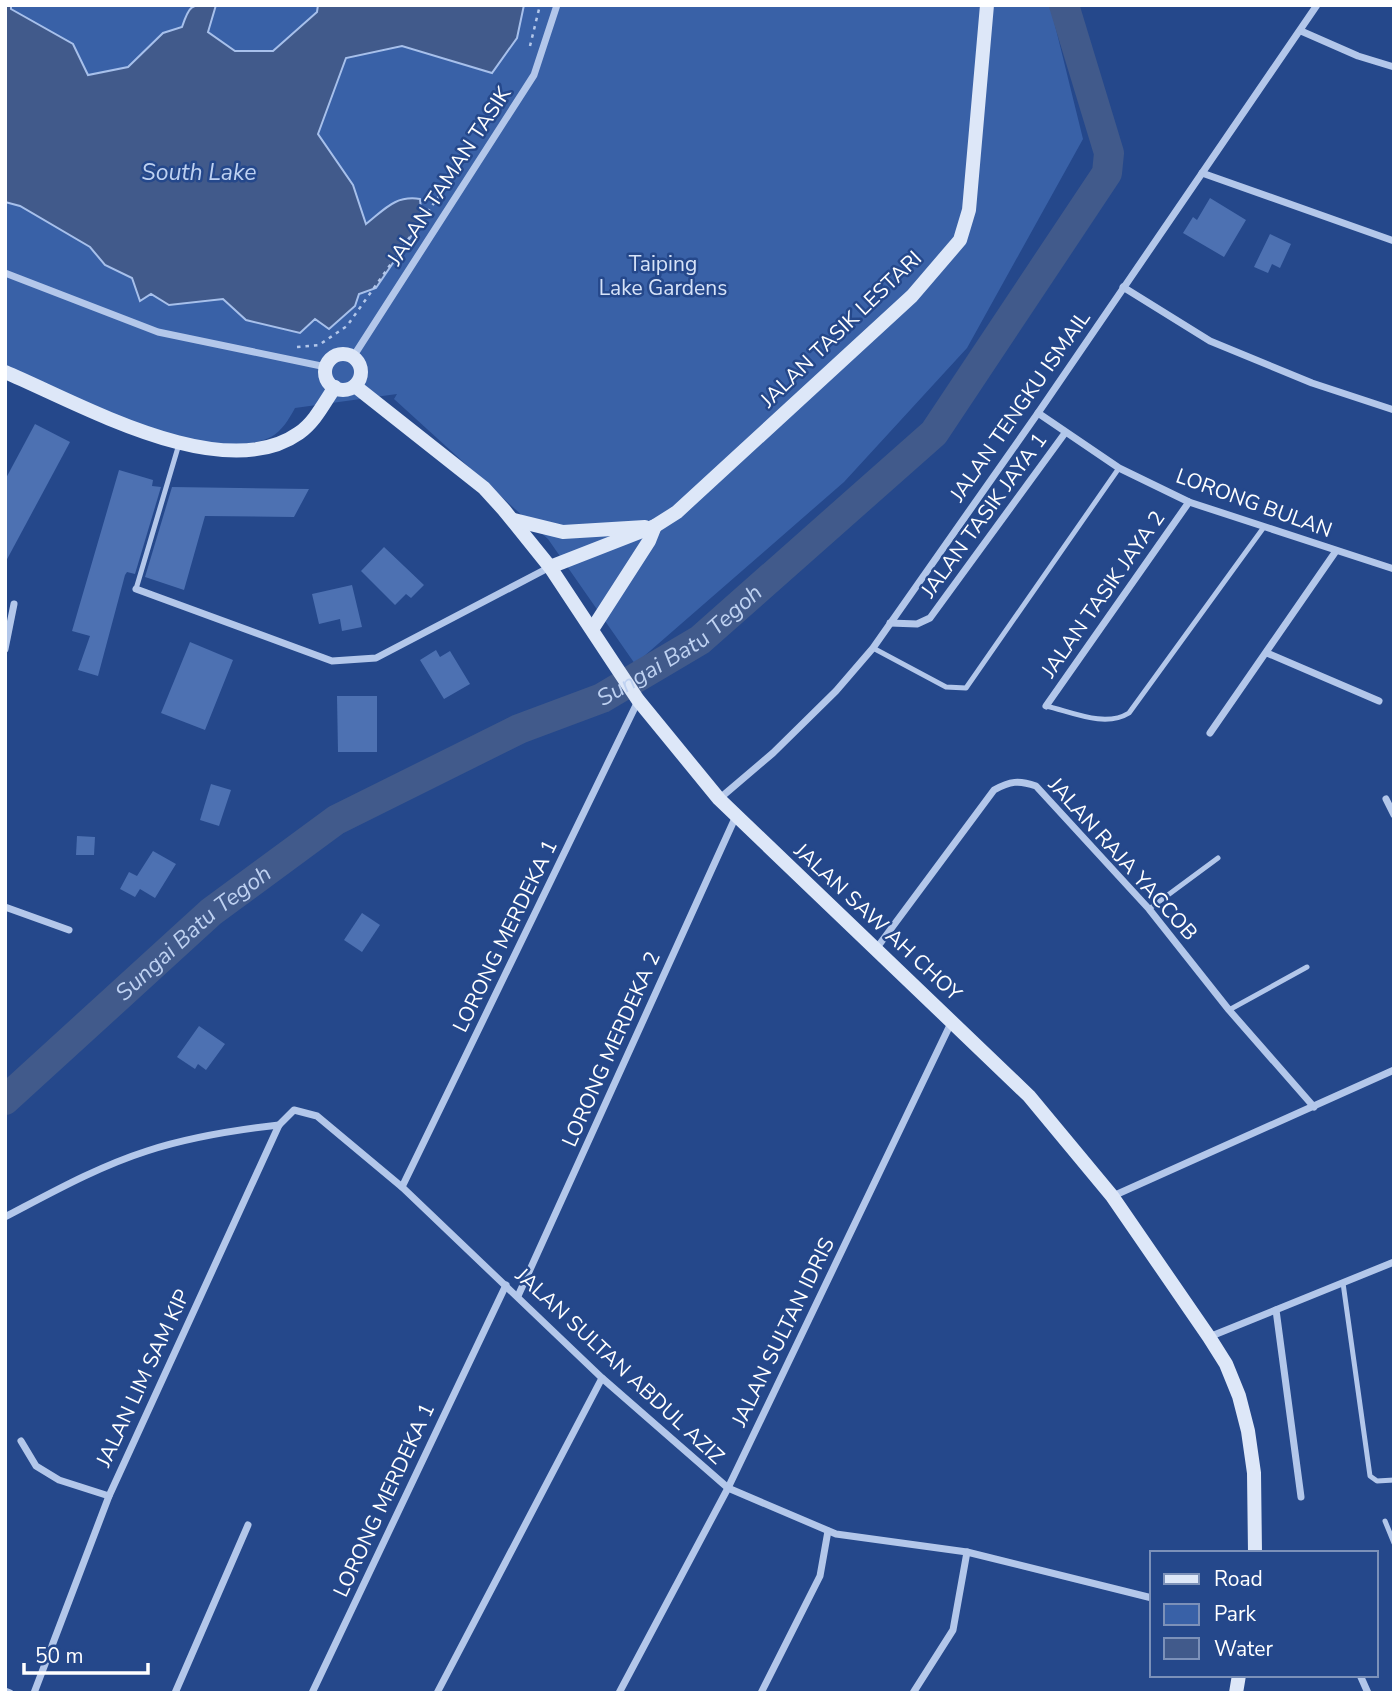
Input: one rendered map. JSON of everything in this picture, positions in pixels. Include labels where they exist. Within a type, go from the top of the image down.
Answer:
[{"type":"street","name":"JALAN TAMAN TASIK","points":[[353,357],[534,75],[557,5]]},
{"type":"street","name":"JALAN TASIK LESTARI","points":[[550,568],[655,526],[677,512],[912,296],[960,240],[969,210],[987,5]]},
{"type":"street","name":"JALAN TENGKU ISMAIL","points":[[719,799],[773,753],[836,691],[873,648],[1038,413],[1317,5]]},
{"type":"street","points":[[1301,32],[1358,56],[1394,67]]},
{"type":"street","points":[[1202,173],[1394,241]]},
{"type":"street","points":[[5,273],[158,332],[326,368]]},
{"type":"street","points":[[1123,287],[1210,341],[1312,383],[1394,410]]},
{"type":"street","points":[[337,356],[353,357],[361,371],[355,386],[343,390],[328,381],[326,368],[337,356]]},
{"type":"street","points":[[5,372],[150,436],[179,444],[240,450],[272,445],[298,434],[314,419],[335,387]]},
{"type":"street","name":"JALAN SAW AH CHOY","points":[[355,386],[484,488],[550,568],[636,695],[719,799],[1029,1096],[1112,1196],[1226,1364],[1248,1430],[1256,1522],[1255,1551]]},
{"type":"street","name":"LORONG BULAN","points":[[1038,413],[1119,468],[1189,502],[1394,569]]},
{"type":"street","name":"JALAN TASIK JAYA 1","points":[[890,623],[917,624],[930,618],[1065,433]]},
{"type":"street","name":"JALAN TASIK JAYA 2","points":[[1046,706],[1189,502]]},
{"type":"street","points":[[512,519],[563,532],[655,526],[649,541],[593,628]]},
{"type":"street","points":[[1210,733],[1336,551]]},
{"type":"street","points":[[136,589],[332,661],[356,662],[393,651],[550,568]]},
{"type":"street","points":[[5,649],[14,604]]},
{"type":"street","points":[[1267,653],[1379,701]]},
{"type":"street","name":"LORONG MERDEKA 1","points":[[402,1187],[636,695]]},
{"type":"street","name":"JALAN RAJA YACCOB","points":[[876,948],[994,790],[1006,783],[1021,781],[1036,786],[1149,909],[1229,1010],[1314,1107]]},
{"type":"street","points":[[1386,799],[1394,815]]},
{"type":"street","name":"LORONG MERDEKA 2","points":[[518,1296],[736,816]]},
{"type":"street","points":[[5,907],[69,930]]},
{"type":"street","name":"JALAN SULTAN IDRIS","points":[[619,1693],[728,1488],[952,1021]]},
{"type":"street","points":[[1112,1196],[1394,1070]]},
{"type":"street","name":"JALAN SULTAN ABDUL AZIZ","points":[[279,1125],[294,1110],[317,1116],[402,1187],[602,1378],[728,1488],[828,1531],[967,1552],[1150,1598]]},
{"type":"street","points":[[5,1217],[87,1175],[146,1151],[222,1131],[279,1125]]},
{"type":"street","name":"JALAN LIM SAM KIP","points":[[34,1693],[109,1496],[279,1125]]},
{"type":"street","points":[[1209,1336],[1394,1262]]},
{"type":"street","name":"LORONG MERDEKA 1","points":[[312,1693],[506,1285]]},
{"type":"street","points":[[1276,1310],[1301,1497]]},
{"type":"street","points":[[437,1693],[602,1378]]},
{"type":"street","points":[[22,1441],[36,1466],[59,1480],[109,1496]]},
{"type":"street","points":[[175,1693],[248,1525]]},
{"type":"street","points":[[761,1693],[820,1576],[828,1531]]},
{"type":"street","points":[[913,1693],[953,1630],[967,1552]]},
{"type":"street","points":[[1361,1677],[1368,1693]]},
{"type":"street","points":[[5,1690],[10,1693]]},
{"type":"lane","points":[[136,589],[179,444]]},
{"type":"lane","points":[[873,648],[946,687],[966,688],[1119,468]]},
{"type":"lane","points":[[1046,706],[1101,720],[1121,718],[1129,713],[1264,527]]},
{"type":"lane","points":[[1149,909],[1218,858]]},
{"type":"lane","points":[[1229,1010],[1307,967]]},
{"type":"lane","points":[[1343,1283],[1370,1476],[1377,1481],[1394,1480]]},
{"type":"lane","points":[[1385,1521],[1394,1543]]},
{"type":"path","points":[[530,45],[540,5]]},
{"type":"path","points":[[292,348],[318,345],[347,326],[457,170]]},
{"type":"green space","name":"Taiping Lake Gardens","points":[[5,5],[1050,5],[1083,139],[967,348],[844,482],[635,664],[548,539],[394,399],[397,394],[295,408],[282,428],[271,437],[244,444],[212,443],[138,423],[5,367]]},
{"type":"water","name":"South Lake","points":[[5,5],[11,5],[11,9],[73,44],[88,75],[128,67],[163,33],[182,27],[187,13],[196,6],[216,5],[208,32],[235,51],[273,51],[317,12],[318,5],[524,5],[517,38],[492,73],[402,46],[346,58],[318,134],[353,185],[366,224],[390,205],[411,198],[420,199],[422,220],[376,288],[359,294],[355,306],[329,329],[315,319],[300,333],[246,320],[223,299],[169,305],[151,294],[140,301],[132,278],[105,265],[90,247],[20,206],[5,202]]},
{"type":"building","points":[[1210,198],[1246,220],[1224,257],[1183,233],[1193,217],[1197,220]]},
{"type":"building","points":[[1270,234],[1291,244],[1280,268],[1272,264],[1268,273],[1254,267]]},
{"type":"building","points":[[35,424],[70,442],[5,563],[5,480]]},
{"type":"building","points":[[119,470],[153,480],[152,486],[161,487],[135,574],[127,572],[125,575],[98,676],[78,670],[90,636],[72,631]]},
{"type":"building","points":[[172,487],[309,489],[294,517],[205,516],[184,590],[145,577]]},
{"type":"building","points":[[384,547],[424,585],[411,598],[406,594],[395,605],[361,571]]},
{"type":"building","points":[[352,585],[362,627],[342,631],[340,619],[319,624],[312,594]]},
{"type":"building","points":[[190,642],[233,660],[205,730],[161,713]]},
{"type":"building","points":[[436,650],[440,657],[450,651],[470,684],[444,699],[420,660]]},
{"type":"building","points":[[337,696],[377,696],[377,752],[338,752]]},
{"type":"building","points":[[211,784],[231,790],[219,826],[200,820]]},
{"type":"building","points":[[77,836],[95,837],[94,855],[76,855]]},
{"type":"building","points":[[153,851],[176,864],[155,898],[140,889],[135,897],[120,889],[129,872],[137,876]]},
{"type":"building","points":[[362,913],[380,925],[362,952],[344,940]]},
{"type":"building","points":[[199,1026],[225,1044],[206,1070],[198,1064],[195,1069],[177,1057]]},
{"type":"waterway","name":"Sungai Batu Tegoh","points":[[5,1100],[211,912],[336,820],[519,729],[602,698],[700,640],[934,433],[1107,173],[1109,153],[1064,5]]}]
